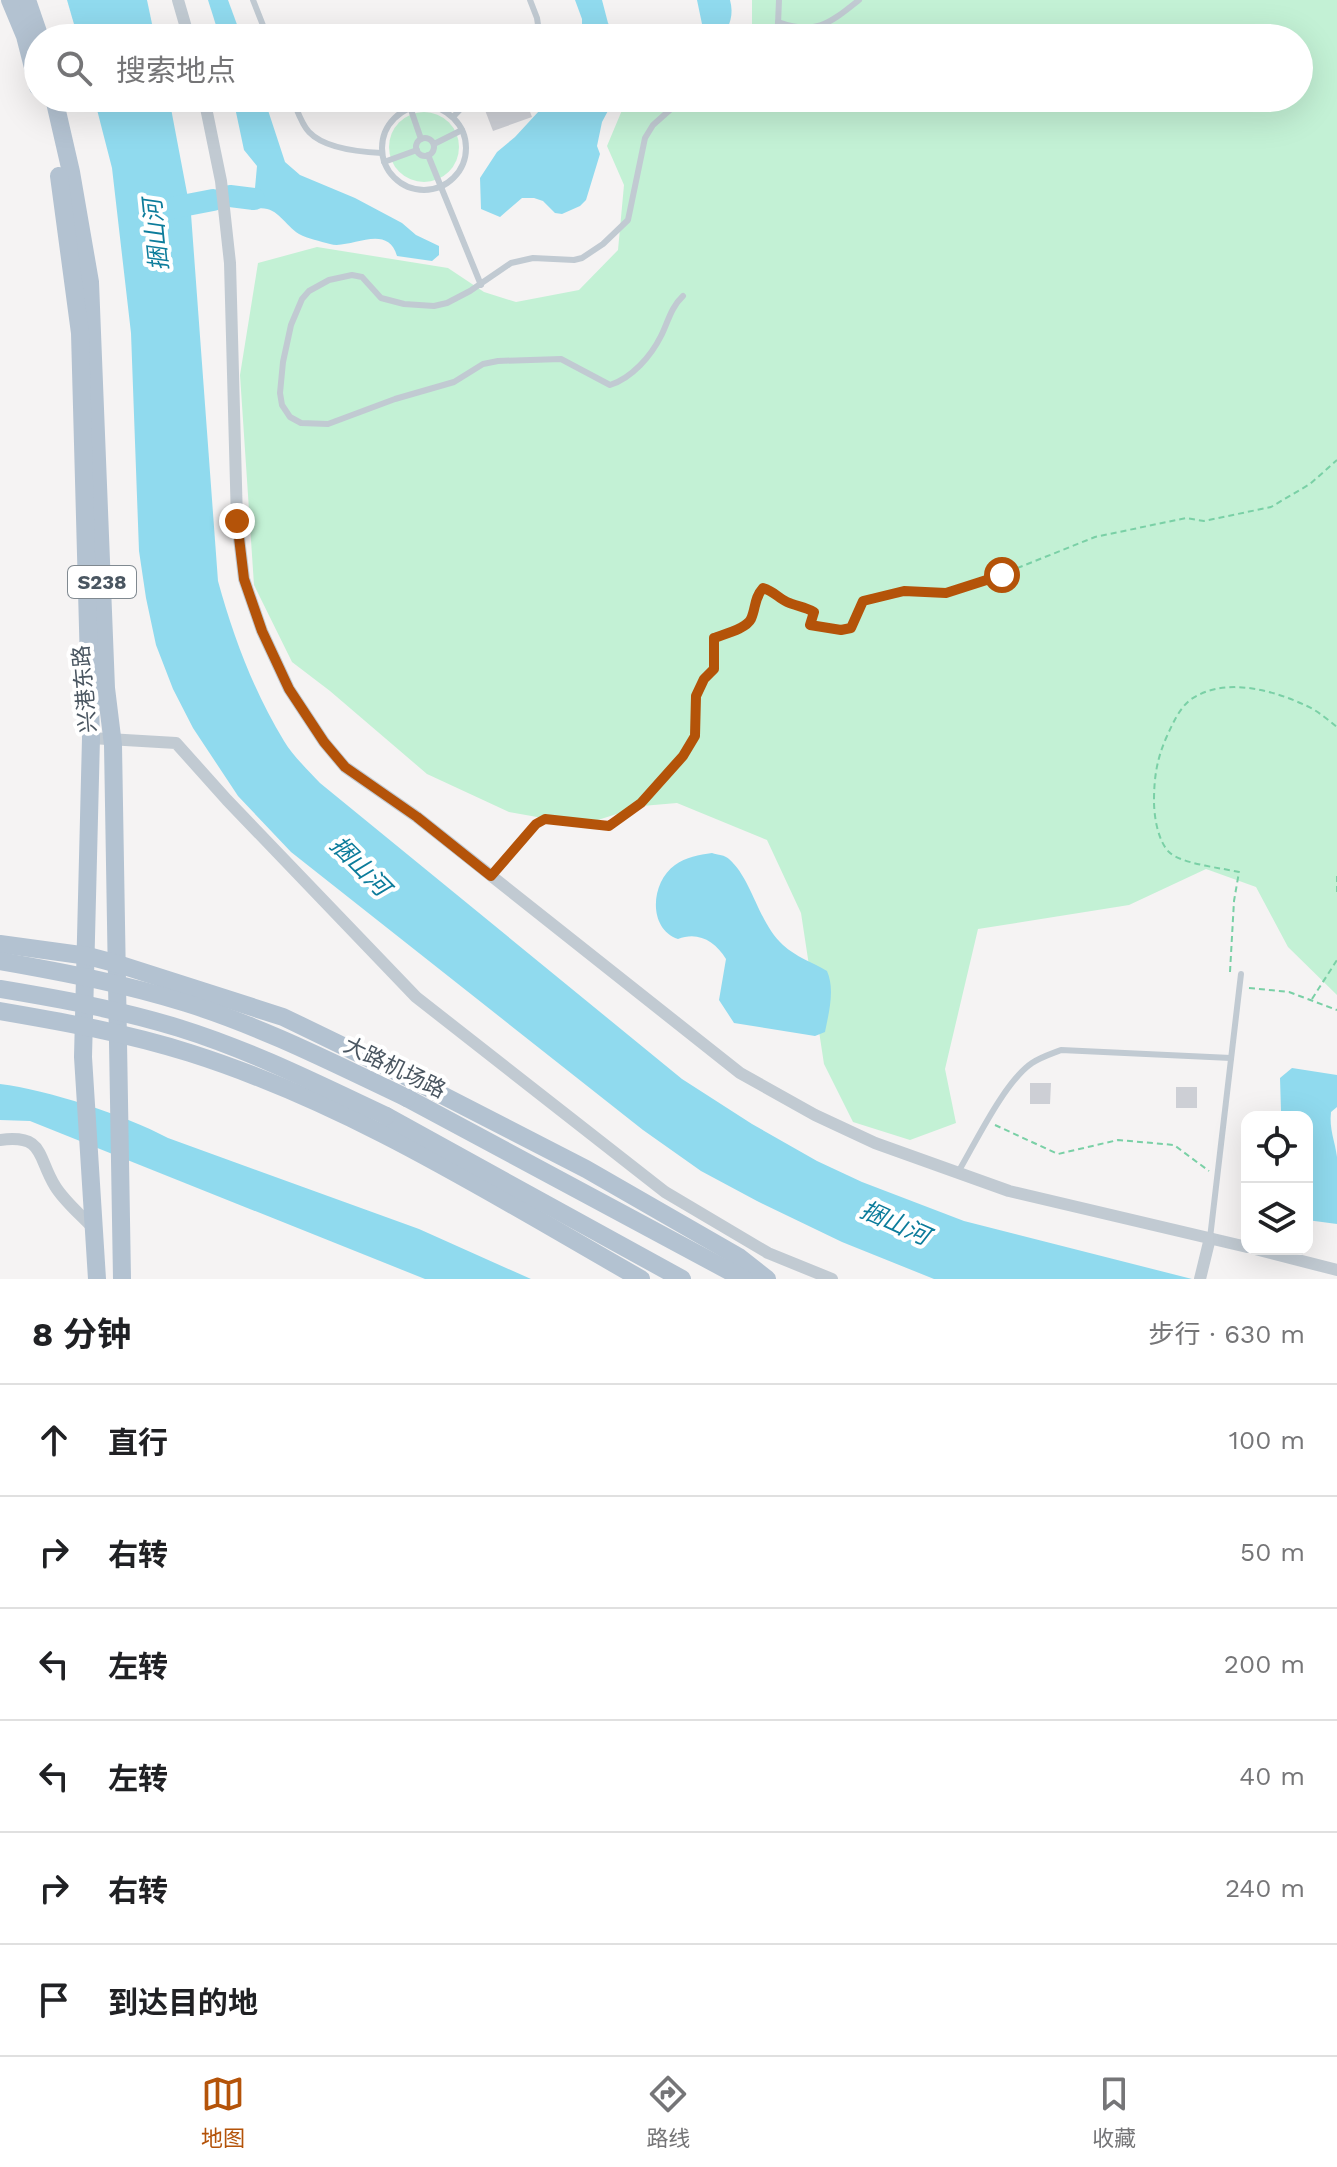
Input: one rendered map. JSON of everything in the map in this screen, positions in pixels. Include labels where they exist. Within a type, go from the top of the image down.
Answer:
[{"type":"main road","points":[[10,0],[24,34]]},
{"type":"main road","points":[[27,0],[35,24]]},
{"type":"main road","name":"兴港东路","points":[[45,112],[58,163],[80,333],[91,738],[88,956],[83,1057],[97,1279]]},
{"type":"main road","name":"兴港东路","points":[[57,112],[90,282],[106,688],[112,739],[120,1033],[122,1279]]},
{"type":"main road","points":[[0,944],[88,956],[283,1017],[586,1169],[739,1257],[767,1279]]},
{"type":"main road","name":"大路机场路","points":[[0,961],[122,985],[188,1003],[294,1044],[407,1098],[744,1279]]},
{"type":"main road","points":[[0,989],[103,1009],[178,1028],[305,1078],[386,1116],[682,1279]]},
{"type":"main road","points":[[0,1011],[120,1033],[194,1054],[388,1135],[641,1279]]},
{"type":"street","points":[[178,0],[185,24]]},
{"type":"street","points":[[207,112],[221,181],[230,263],[237,521],[244,579],[262,631],[289,689],[324,742],[345,767],[417,817],[740,1073],[815,1115],[875,1143],[1009,1191],[1241,1246]]},
{"type":"street","points":[[91,738],[176,743],[416,997],[665,1192],[768,1253],[832,1279]]},
{"type":"street","points":[[0,1140],[26,1140],[39,1147],[55,1185],[93,1228]]},
{"type":"street","points":[[1200,1279],[1210,1238]]},
{"type":"street","points":[[1278,1255],[1337,1270]]},
{"type":"lane","points":[[253,0],[262,24]]},
{"type":"lane","points":[[530,0],[538,24]]},
{"type":"lane","points":[[779,0],[778,22],[783,24]]},
{"type":"lane","points":[[828,24],[859,0]]},
{"type":"lane","points":[[299,112],[308,131],[327,144],[382,153]]},
{"type":"lane","points":[[402,112],[386,128],[381,142],[384,162],[396,180],[422,190],[440,187],[458,173],[464,161],[467,147],[462,130],[453,117],[444,112]]},
{"type":"lane","points":[[412,112],[421,139],[417,150]]},
{"type":"lane","points":[[453,117],[458,112]]},
{"type":"lane","points":[[668,112],[653,125],[645,138],[628,220],[615,234],[582,258],[524,259],[511,263],[481,285],[447,303],[419,306],[381,298],[362,277],[352,275],[319,285],[302,299],[291,325],[281,376],[282,405],[290,417],[301,423],[328,424],[395,399],[454,382],[483,364],[532,358],[561,359],[610,385],[620,382],[646,358],[676,302],[683,296]]},
{"type":"lane","points":[[434,144],[462,130]]},
{"type":"lane","points":[[421,139],[427,138],[434,144]]},
{"type":"lane","points":[[428,155],[434,144]]},
{"type":"lane","points":[[384,162],[417,150]]},
{"type":"lane","points":[[417,150],[420,154],[428,155]]},
{"type":"lane","points":[[428,155],[481,285]]},
{"type":"lane","points":[[1210,1238],[1241,974]]},
{"type":"lane","points":[[957,1174],[1015,1079],[1030,1064],[1045,1056],[1061,1050],[1231,1058]]},
{"type":"path","points":[[491,876],[536,824],[545,819],[609,826],[641,803],[683,756],[695,736],[696,696],[704,679],[714,669],[714,638],[746,624],[752,618],[757,595],[763,588],[775,592],[786,602],[802,605],[814,612],[810,625],[841,630],[851,628],[863,601],[904,591],[946,593],[965,589],[1095,537],[1186,518],[1204,521],[1271,507],[1310,484],[1337,460]]},
{"type":"path","points":[[1241,974],[1229,972],[1239,872],[1181,860],[1162,843],[1154,809],[1157,759],[1180,711],[1190,701],[1202,694],[1234,686],[1308,706],[1337,727]]},
{"type":"path","points":[[1337,876],[1337,895]]},
{"type":"path","points":[[1312,1000],[1337,960]]},
{"type":"path","points":[[1240,988],[1289,992],[1337,1010]]},
{"type":"path","points":[[991,1123],[1058,1154],[1118,1140],[1174,1145],[1217,1177]]},
{"type":"green space","points":[[752,0],[1337,0],[1337,995],[1288,947],[1256,887],[1206,869],[1129,905],[978,929],[945,1069],[956,1123],[910,1140],[853,1122],[824,1064],[801,913],[767,840],[677,803],[642,806],[582,825],[509,812],[427,774],[292,662],[254,585],[240,375],[258,263],[317,247],[448,268],[484,292],[516,302],[579,290],[618,250],[624,185],[607,146],[621,112],[1313,112],[1313,24],[752,24]]},
{"type":"green space","points":[[424,112],[443,118],[453,128],[459,147],[453,166],[443,176],[424,182],[405,176],[395,166],[389,147],[395,128],[405,118]]},
{"type":"water","points":[[67,0],[147,0],[152,24],[74,24]]},
{"type":"water","points":[[208,0],[228,0],[237,24],[216,24]]},
{"type":"water","points":[[575,0],[602,0],[609,24],[582,24]]},
{"type":"water","points":[[697,0],[730,0],[732,10],[729,24],[702,24]]},
{"type":"water","name":"捆山河","points":[[98,112],[172,112],[191,214],[218,581],[238,643],[273,722],[292,752],[320,783],[682,1079],[817,1161],[862,1182],[964,1221],[1192,1279],[934,1279],[842,1242],[701,1171],[643,1130],[291,852],[238,796],[193,728],[156,645],[139,551],[131,333],[112,168]]},
{"type":"water","points":[[236,112],[269,112],[285,162],[300,175],[355,198],[402,223],[416,235],[439,246],[439,255],[432,261],[397,256],[392,246],[377,239],[330,244],[299,234],[273,211],[260,208],[251,210],[249,191],[255,188],[257,166],[244,150]]},
{"type":"water","points":[[538,112],[607,112],[602,122],[597,146],[600,154],[586,200],[562,214],[555,213],[543,201],[534,198],[522,198],[500,217],[481,209],[480,178],[497,152]]},
{"type":"water","points":[[712,853],[727,858],[737,867],[774,936],[799,956],[827,971],[831,993],[825,1032],[815,1036],[734,1023],[719,1000],[726,959],[722,953],[699,937],[678,939],[661,925],[657,915],[657,893],[667,873],[684,860]]},
{"type":"water","points":[[1292,1068],[1337,1075],[1337,1107],[1331,1112],[1331,1129],[1337,1157],[1337,1224],[1313,1221],[1313,1111],[1281,1111],[1280,1078]]},
{"type":"water","points":[[0,1084],[109,1112],[168,1138],[419,1229],[531,1279],[425,1279],[30,1121],[0,1120]]},
{"type":"building","points":[[486,112],[530,112],[532,117],[493,131]]},
{"type":"building","points":[[1030,1083],[1051,1083],[1050,1104],[1030,1104]]},
{"type":"building","points":[[1176,1087],[1197,1087],[1197,1108],[1176,1108]]},
{"type":"waterway","points":[[230,196],[254,199]]},
{"type":"waterway","name":"捆山河","points":[[161,210],[213,200]]},
{"type":"route","points":[[237,521],[244,579],[262,631],[289,689],[324,742],[345,767],[417,817],[491,876],[536,824],[545,819],[609,826],[641,803],[683,756],[695,736],[696,696],[704,679],[714,669],[714,638],[746,624],[752,618],[751,610],[763,588],[775,592],[786,602],[802,605],[814,612],[810,625],[841,630],[851,628],[863,601],[904,591],[946,593],[1002,575]]}]
